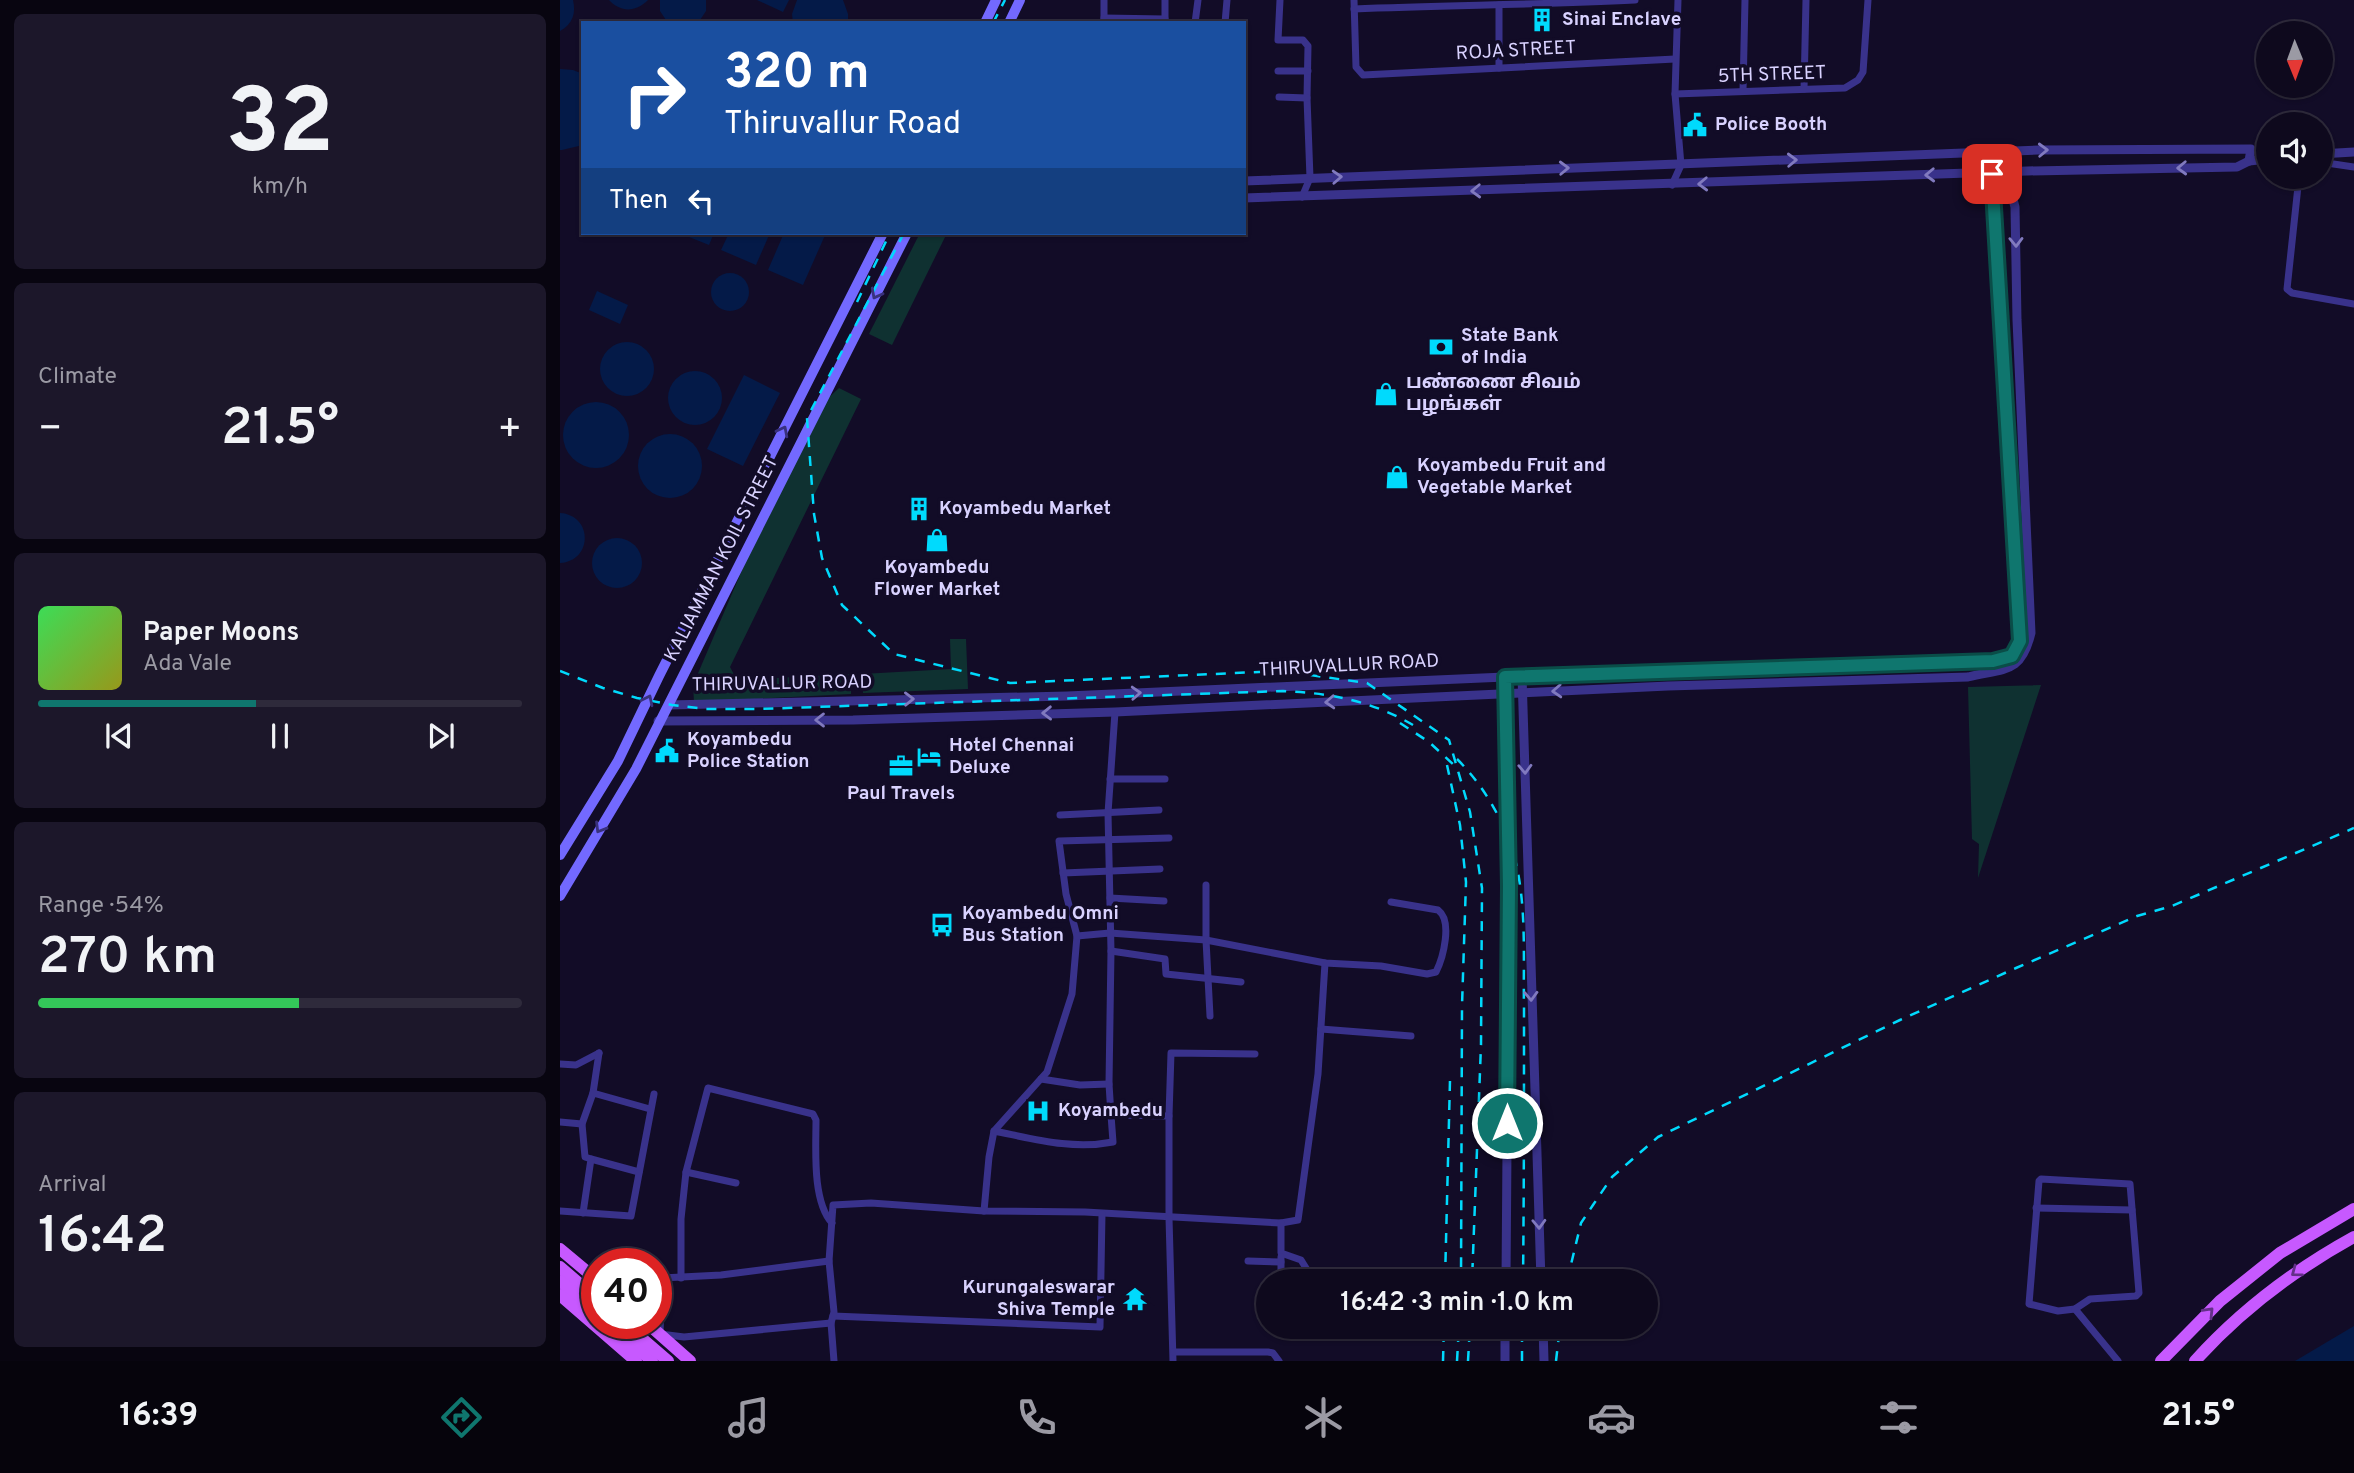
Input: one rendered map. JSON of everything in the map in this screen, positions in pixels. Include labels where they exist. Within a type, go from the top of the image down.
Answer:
[{"type":"main road","points":[[986,21],[996,0]]},
{"type":"main road","points":[[1010,21],[1020,0]]},
{"type":"main road","name":"KALIAMMAN KOIL STREET","points":[[560,855],[618,761],[882,235]]},
{"type":"main road","name":"KALIAMMAN KOIL STREET","points":[[560,895],[636,769],[906,235]]},
{"type":"main road","points":[[2161,1361],[2220,1301],[2270,1261],[2354,1209]]},
{"type":"main road","points":[[2195,1361],[2225,1328],[2264,1296],[2309,1262],[2354,1237]]},
{"type":"main road","points":[[561,1252],[581,1268]]},
{"type":"main road","points":[[560,1268],[581,1286]]},
{"type":"main road","points":[[560,1281],[581,1299]]},
{"type":"main road","points":[[560,1296],[636,1361]]},
{"type":"main road","points":[[627,1339],[652,1361]]},
{"type":"main road","points":[[643,1339],[668,1361]]},
{"type":"main road","points":[[666,1339],[690,1361]]},
{"type":"street","points":[[1104,0],[1104,21],[1165,21],[1165,0]]},
{"type":"street","points":[[1195,21],[1198,0]]},
{"type":"street","points":[[1225,21],[1227,0]]},
{"type":"street","points":[[1280,0],[1278,39],[1303,40],[1308,43],[1310,178],[1302,197]]},
{"type":"street","points":[[1354,0],[1354,9],[1462,2],[1499,5],[1635,0]]},
{"type":"street","points":[[1672,185],[1681,164],[1675,94],[1678,0]]},
{"type":"street","points":[[1743,91],[1745,0]]},
{"type":"street","points":[[1804,89],[1806,0]]},
{"type":"street","name":"5TH STREET","points":[[1675,94],[1845,88],[1858,80],[1863,72],[1868,0]]},
{"type":"street","points":[[1499,5],[1499,68]]},
{"type":"street","name":"ROJA STREET","points":[[1354,9],[1356,67],[1359,73],[1366,75],[1675,59]]},
{"type":"street","points":[[1278,71],[1308,71]]},
{"type":"street","points":[[1279,97],[1307,98]]},
{"type":"street","points":[[1246,181],[2186,148],[2251,149],[2249,161]]},
{"type":"street","points":[[659,721],[845,720],[1115,712],[1522,693],[1968,677],[2015,666],[2023,659],[2031,633],[2017,320],[2015,207],[2006,173],[2014,152]]},
{"type":"street","points":[[2333,156],[2354,152]]},
{"type":"street","points":[[1992,174],[2001,153]]},
{"type":"street","points":[[1246,198],[2237,167],[2256,160]]},
{"type":"street","points":[[2333,161],[2354,167]]},
{"type":"street","name":"THIRUVALLUR ROAD","points":[[669,705],[1067,696],[1522,676],[1993,661],[2012,656],[2020,641],[1992,174]]},
{"type":"street","points":[[2298,189],[2287,289],[2292,293],[2354,304]]},
{"type":"street","points":[[1522,676],[1541,1269]]},
{"type":"street","points":[[1505,677],[1509,886],[1506,1269]]},
{"type":"street","points":[[994,1131],[1064,1145],[1113,1142],[1109,1084],[1111,951],[1108,813],[1115,712]]},
{"type":"street","points":[[1110,779],[1165,779]]},
{"type":"street","points":[[1060,815],[1159,810]]},
{"type":"street","points":[[984,1210],[994,1131],[1047,1072],[1072,993],[1077,936],[1059,841],[1169,838]]},
{"type":"street","points":[[1063,873],[1160,869]]},
{"type":"street","points":[[1206,885],[1210,1016]]},
{"type":"street","points":[[1110,898],[1164,901]]},
{"type":"street","points":[[1077,936],[1110,933],[1206,940],[1325,963],[1427,974],[1436,972],[1444,944],[1444,914],[1438,910],[1391,902]]},
{"type":"street","points":[[1111,951],[1165,958],[1166,974],[1241,982]]},
{"type":"street","points":[[834,1361],[829,1261],[834,1205],[871,1203],[1281,1223],[1298,1220],[1318,1074],[1325,963]]},
{"type":"street","points":[[1321,1029],[1411,1036]]},
{"type":"street","points":[[560,1065],[576,1065],[599,1053],[593,1093],[582,1124],[585,1157],[639,1172]]},
{"type":"street","points":[[1173,1361],[1169,1218],[1171,1053],[1255,1054]]},
{"type":"street","points":[[1041,1079],[1080,1084],[1109,1084]]},
{"type":"street","points":[[681,1278],[681,1219],[686,1172],[708,1088],[813,1114],[816,1120],[816,1167],[822,1206],[832,1223]]},
{"type":"street","points":[[593,1093],[650,1109]]},
{"type":"street","points":[[560,1211],[631,1216],[654,1094]]},
{"type":"street","points":[[1111,1115],[1169,1116]]},
{"type":"street","points":[[560,1122],[582,1124]]},
{"type":"street","points":[[583,1213],[591,1159]]},
{"type":"street","points":[[686,1172],[736,1183]]},
{"type":"street","points":[[2040,1179],[2129,1184],[2132,1210],[2138,1295],[2090,1299],[2075,1309],[2052,1311],[2029,1304],[2040,1179]]},
{"type":"street","points":[[2036,1208],[2132,1210]]},
{"type":"street","points":[[672,1336],[684,1337],[832,1319],[1100,1327],[1102,1214]]},
{"type":"street","points":[[1281,1223],[1281,1269]]},
{"type":"street","points":[[1281,1253],[1301,1260],[1307,1269]]},
{"type":"street","points":[[672,1278],[721,1275],[829,1261]]},
{"type":"street","points":[[1248,1261],[1281,1262]]},
{"type":"street","points":[[2075,1309],[2118,1361]]},
{"type":"street","points":[[1505,1339],[1505,1361]]},
{"type":"street","points":[[1543,1339],[1544,1361]]},
{"type":"street","points":[[1174,1352],[1268,1352],[1273,1353],[1279,1361]]},
{"type":"green space","points":[[919,235],[946,235],[892,345],[869,334]]},
{"type":"green space","points":[[839,388],[861,399],[730,667],[737,680],[851,674],[851,694],[694,702],[693,685],[807,418]]},
{"type":"green space","points":[[950,639],[966,639],[968,689],[863,693],[862,674],[951,669]]},
{"type":"green space","points":[[2041,685],[1978,878],[1979,844],[1972,839],[1968,687]]},
{"type":"water","points":[[560,0],[573,0],[574,9],[571,22],[560,31]]},
{"type":"water","points":[[609,0],[648,0],[634,9],[623,9]]},
{"type":"water","points":[[660,0],[706,0],[706,11],[699,21],[667,21],[660,11]]},
{"type":"water","points":[[757,0],[789,0],[783,12]]},
{"type":"water","points":[[797,0],[843,0],[848,21],[793,21],[792,14]]},
{"type":"water","points":[[560,69],[573,70],[581,73],[581,145],[560,150]]},
{"type":"water","points":[[684,235],[713,235],[709,245]]},
{"type":"water","points":[[728,235],[769,235],[756,265],[721,250]]},
{"type":"water","points":[[783,235],[825,235],[803,285],[768,270]]},
{"type":"water","points":[[730,273],[743,279],[749,292],[743,305],[730,311],[717,305],[711,292],[717,279]]},
{"type":"water","points":[[597,291],[628,305],[620,324],[589,310]]},
{"type":"water","points":[[627,342],[646,350],[654,369],[646,388],[627,396],[608,388],[600,369],[608,350]]},
{"type":"water","points":[[695,371],[714,379],[722,398],[714,417],[695,425],[676,417],[668,398],[676,379]]},
{"type":"water","points":[[744,375],[780,393],[743,466],[707,449]]},
{"type":"water","points":[[589,402],[603,402],[615,407],[624,416],[629,435],[627,448],[620,459],[603,468],[589,468],[577,463],[568,454],[563,442],[563,428],[568,416],[577,407]]},
{"type":"water","points":[[670,434],[688,440],[696,448],[702,466],[696,484],[688,492],[670,498],[652,492],[644,484],[638,466],[644,448],[652,440]]},
{"type":"water","points":[[560,513],[579,521],[585,538],[579,555],[560,563]]},
{"type":"water","points":[[617,538],[635,545],[642,563],[635,581],[617,588],[599,581],[592,563],[599,545]]},
{"type":"water","points":[[2354,1326],[2354,1361],[2295,1361]]},
{"type":"railway","points":[[994,21],[1005,0]]},
{"type":"railway","points":[[857,302],[889,235]]},
{"type":"railway","points":[[903,235],[807,418],[814,514],[822,558],[842,605],[894,654],[1010,683],[1281,671],[1367,683],[1449,740],[1470,812],[1482,888],[1481,1045],[1472,1269]]},
{"type":"railway","points":[[560,671],[637,698],[706,709],[1283,691],[1317,694],[1366,704],[1413,725]]},
{"type":"railway","points":[[1400,723],[1429,742],[1455,766]]},
{"type":"railway","points":[[1457,759],[1476,781],[1499,818],[1511,845],[1519,877],[1524,952],[1523,1269]]},
{"type":"railway","points":[[1447,765],[1460,825],[1466,882],[1462,1006],[1461,1269]]},
{"type":"railway","points":[[1570,1269],[1581,1223],[1612,1177],[1658,1137],[1900,1020],[2016,968],[2137,916],[2172,906],[2354,828]]},
{"type":"railway","points":[[1445,1269],[1450,1080]]},
{"type":"railway","points":[[1443,1361],[1444,1339]]},
{"type":"railway","points":[[1457,1361],[1458,1339]]},
{"type":"railway","points":[[1468,1361],[1469,1339]]},
{"type":"railway","points":[[1522,1339],[1522,1361]]},
{"type":"railway","points":[[1556,1361],[1559,1339]]},
{"type":"place","name":"Sinai Enclave","points":[[1542,20]]},
{"type":"place","name":"Police Booth","points":[[1695,125]]},
{"type":"place","name":"State Bank of India","points":[[1441,347]]},
{"type":"place","name":"பண்ணை சிவம் பழங்கள்","points":[[1386,394]]},
{"type":"place","name":"Koyambedu Fruit and Vegetable Market","points":[[1397,477]]},
{"type":"place","name":"Koyambedu Market","points":[[919,509]]},
{"type":"place","name":"Koyambedu Flower Market","points":[[937,540]]},
{"type":"place","name":"Koyambedu Police Station","points":[[667,751]]},
{"type":"place","name":"Hotel Chennai Deluxe","points":[[929,757]]},
{"type":"place","name":"Paul Travels","points":[[901,766]]},
{"type":"place","name":"Koyambedu Omni Bus Station","points":[[942,925]]},
{"type":"place","name":"Koyambedu","points":[[1038,1111]]},
{"type":"place","name":"Kurungaleswarar Shiva Temple","points":[[1135,1299]]},
{"type":"route","points":[[1507,1123],[1509,886],[1505,677],[1993,661],[2008,659],[2018,648],[2020,641],[1992,174]]}]
